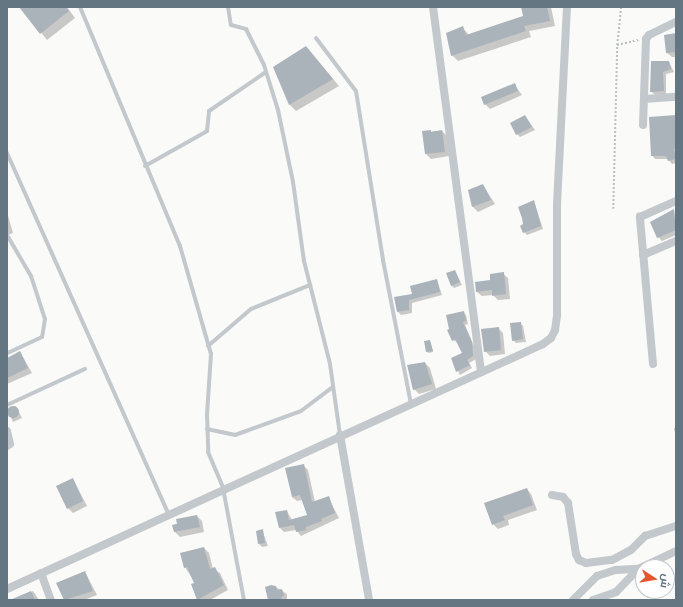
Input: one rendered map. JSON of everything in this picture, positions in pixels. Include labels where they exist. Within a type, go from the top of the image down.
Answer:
[{"type":"street","points":[[433,7],[481,372]]},
{"type":"street","points":[[7,589],[169,516],[223,488],[340,435],[411,405],[543,344],[555,330],[557,204],[567,7]]},
{"type":"street","points":[[643,125],[646,39],[649,35],[676,22]]},
{"type":"street","points":[[644,99],[676,97]]},
{"type":"street","points":[[653,364],[640,217],[676,201]]},
{"type":"street","points":[[643,254],[676,241]]},
{"type":"street","points":[[7,431],[10,444],[7,446]]},
{"type":"street","points":[[340,435],[369,600]]},
{"type":"street","points":[[552,495],[563,497],[568,503],[576,554],[579,560],[586,564],[612,560],[631,550],[645,536],[676,526]]},
{"type":"street","points":[[659,559],[676,551]]},
{"type":"street","points":[[575,600],[597,576],[616,570],[635,569]]},
{"type":"street","points":[[593,600],[616,592],[635,572]]},
{"type":"street","points":[[41,573],[51,600]]},
{"type":"lane","points":[[80,7],[144,166],[180,246],[211,354],[207,429],[208,452],[223,488],[244,600]]},
{"type":"lane","points":[[228,7],[231,26],[246,29],[266,72],[278,110],[293,182],[304,261],[333,387],[340,435]]},
{"type":"lane","points":[[316,38],[356,91],[383,260],[411,405]]},
{"type":"lane","points":[[144,166],[207,131],[209,111],[266,72]]},
{"type":"lane","points":[[7,153],[169,516]]},
{"type":"lane","points":[[7,235],[31,276],[45,319],[42,337],[7,353]]},
{"type":"lane","points":[[208,346],[251,309],[310,286]]},
{"type":"lane","points":[[7,405],[85,369]]},
{"type":"lane","points":[[207,429],[235,435],[301,411],[333,387]]},
{"type":"path","points":[[613,209],[617,45],[621,7]]},
{"type":"path","points":[[617,45],[646,39]]},
{"type":"building","points":[[19,7],[66,7],[69,11],[40,34]]},
{"type":"building","points":[[521,7],[547,7],[550,21],[524,26],[526,31],[451,56],[446,33],[463,26],[466,35],[523,16]]},
{"type":"building","points":[[676,33],[676,52],[666,53],[664,35]]},
{"type":"building","points":[[306,46],[333,79],[289,105],[273,67]]},
{"type":"building","points":[[651,61],[669,61],[671,69],[663,72],[664,91],[650,92]]},
{"type":"building","points":[[515,83],[518,91],[484,105],[481,97]]},
{"type":"building","points":[[525,115],[532,127],[516,135],[510,123]]},
{"type":"building","points":[[676,115],[676,148],[674,149],[676,159],[668,161],[666,156],[651,156],[649,117]]},
{"type":"building","points":[[431,130],[431,132],[442,130],[445,152],[425,154],[422,131]]},
{"type":"building","points":[[483,184],[491,200],[472,207],[468,190]]},
{"type":"building","points":[[534,200],[541,226],[523,233],[520,226],[523,224],[522,218],[518,207]]},
{"type":"building","points":[[674,209],[676,230],[657,238],[650,222]]},
{"type":"building","points":[[455,270],[460,282],[451,286],[446,273]]},
{"type":"building","points":[[504,272],[506,294],[492,296],[492,290],[476,292],[475,282],[490,280],[490,274]]},
{"type":"building","points":[[437,279],[440,292],[409,300],[409,310],[397,312],[394,297],[412,294],[410,286]]},
{"type":"building","points":[[464,311],[466,321],[463,322],[472,342],[473,356],[467,360],[470,365],[456,372],[451,358],[462,353],[455,339],[452,341],[447,330],[449,329],[446,315]]},
{"type":"building","points":[[521,322],[523,339],[512,341],[510,323]]},
{"type":"building","points":[[499,327],[501,350],[484,352],[481,329]]},
{"type":"building","points":[[430,340],[433,351],[426,352],[424,341]]},
{"type":"building","points":[[20,351],[28,368],[7,378],[7,358]]},
{"type":"building","points":[[425,362],[432,384],[413,390],[407,365]]},
{"type":"building","points":[[11,406],[15,406],[19,412],[15,418],[11,418],[7,414],[7,410]]},
{"type":"building","points":[[304,464],[312,502],[329,496],[335,513],[321,519],[322,521],[306,527],[306,530],[296,532],[294,525],[279,528],[275,512],[287,510],[289,520],[307,515],[300,495],[292,497],[285,468]]},
{"type":"building","points":[[73,478],[83,501],[67,509],[56,486]]},
{"type":"building","points":[[527,488],[533,505],[503,516],[505,520],[492,525],[484,503]]},
{"type":"building","points":[[197,515],[200,527],[174,532],[172,525],[177,524],[176,519]]},
{"type":"building","points":[[263,529],[265,543],[258,544],[256,531]]},
{"type":"building","points":[[204,547],[210,569],[215,567],[224,585],[197,600],[191,584],[194,583],[187,567],[184,568],[180,553]]},
{"type":"building","points":[[85,571],[93,591],[64,600],[56,583]]},
{"type":"building","points":[[271,585],[276,586],[277,590],[282,589],[284,596],[281,597],[282,600],[268,600],[265,587]]},
{"type":"building","points":[[31,591],[35,600],[10,600]]}]
